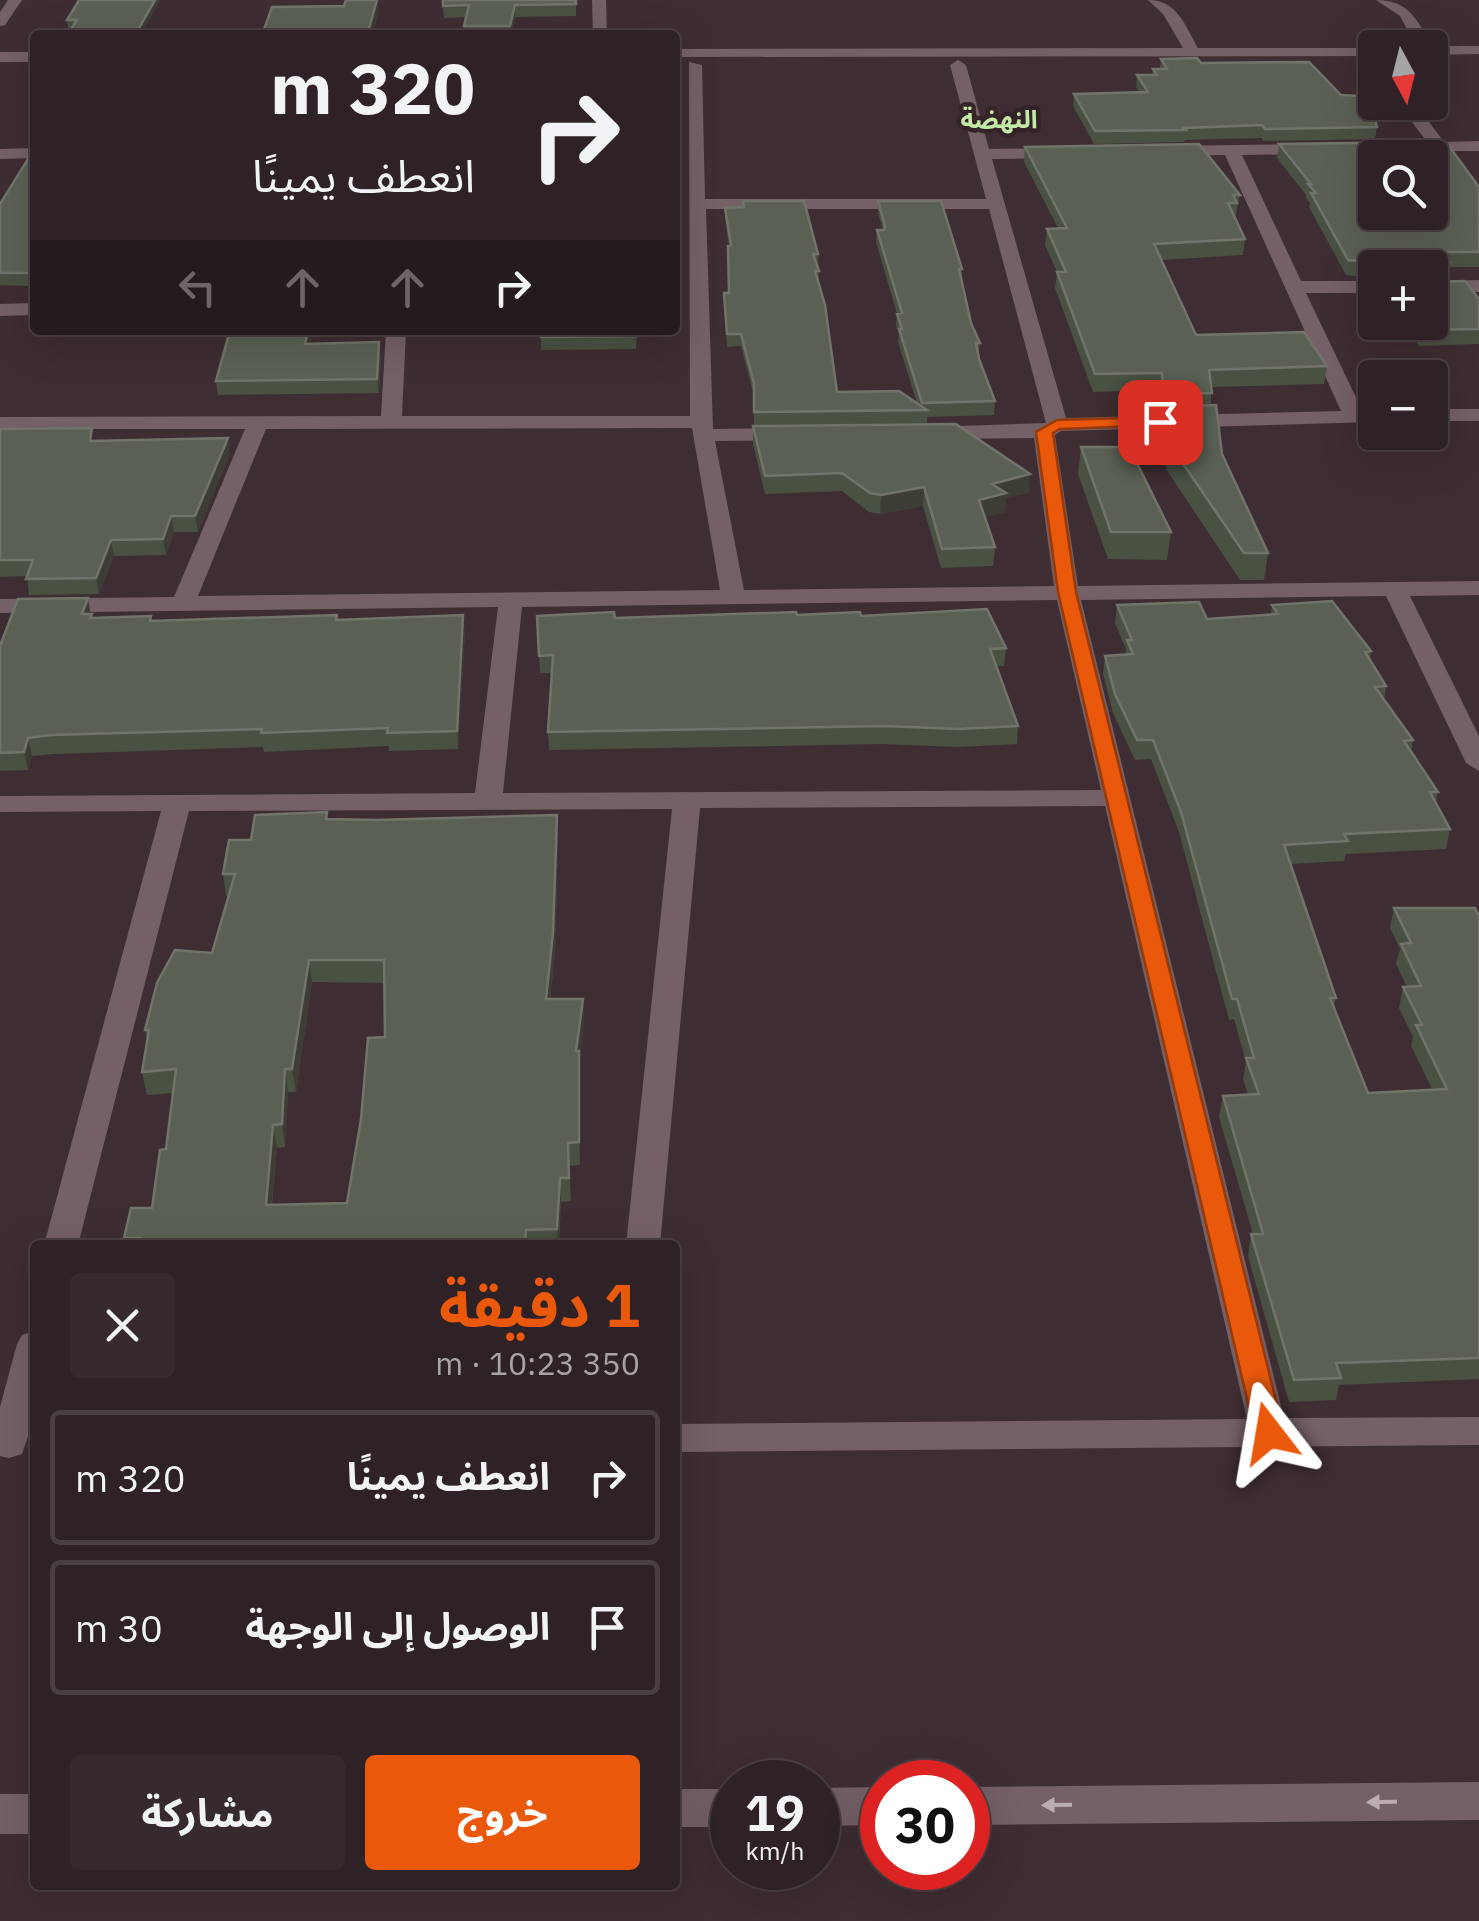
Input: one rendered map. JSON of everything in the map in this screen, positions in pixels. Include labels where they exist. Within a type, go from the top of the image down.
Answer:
[{"type":"street","points":[[0,22],[15,0]]},
{"type":"street","points":[[599,0],[600,30]]},
{"type":"street","points":[[1155,0],[1169,12],[1192,52]]},
{"type":"street","points":[[1383,0],[1406,13],[1416,30]]},
{"type":"street","points":[[1448,49],[1479,50]]},
{"type":"street","points":[[680,53],[1358,52]]},
{"type":"street","points":[[0,57],[30,57]]},
{"type":"street","points":[[1448,63],[1479,62]]},
{"type":"street","points":[[733,596],[702,428],[696,204],[685,145],[685,65],[1358,64]]},
{"type":"street","points":[[958,65],[1050,428],[1067,592],[1269,1433]]},
{"type":"street","points":[[0,66],[30,66]]},
{"type":"street","points":[[1419,120],[1435,140]]},
{"type":"street","points":[[1448,147],[1479,146]]},
{"type":"street","points":[[1154,151],[1345,148]]},
{"type":"street","points":[[1231,150],[1295,287],[1358,405]]},
{"type":"street","points":[[981,154],[1077,152]]},
{"type":"street","points":[[0,154],[30,153]]},
{"type":"street","points":[[696,204],[996,204]]},
{"type":"street","points":[[1448,286],[1479,286]]},
{"type":"street","points":[[1295,287],[1358,287]]},
{"type":"street","points":[[0,310],[30,309]]},
{"type":"street","points":[[391,423],[396,335]]},
{"type":"street","points":[[1448,415],[1479,414]]},
{"type":"street","points":[[912,433],[1358,416]]},
{"type":"street","points":[[184,604],[258,423]]},
{"type":"street","points":[[0,424],[391,423],[702,428],[817,434]]},
{"type":"street","points":[[1394,588],[1479,762]]},
{"type":"street","points":[[0,606],[1479,588]]},
{"type":"street","points":[[488,802],[511,600]]},
{"type":"street","points":[[0,804],[1116,798]]},
{"type":"street","points":[[643,1240],[686,800]]},
{"type":"street","points":[[62,1240],[177,803]]},
{"type":"street","points":[[15,1444],[30,1369]]},
{"type":"street","points":[[680,1438],[1479,1431]]},
{"type":"street","points":[[990,1806],[1479,1801]]},
{"type":"street","points":[[680,1808],[710,1808]]},
{"type":"street","points":[[0,1814],[30,1814]]},
{"type":"building","points":[[79,0],[155,0],[138,30],[71,30],[77,20],[67,20]]},
{"type":"building","points":[[346,0],[377,0],[368,30],[264,30],[272,7],[344,6]]},
{"type":"building","points":[[443,0],[576,0],[576,4],[515,5],[510,26],[464,26],[469,5],[443,6]]},
{"type":"building","points":[[1197,58],[1201,63],[1309,62],[1341,95],[1358,96],[1358,120],[1375,120],[1377,127],[1265,129],[1262,125],[1095,131],[1074,94],[1148,92],[1137,75],[1157,75],[1153,69],[1167,69],[1161,59]]},
{"type":"building","points":[[1358,143],[1358,230],[1448,230],[1449,146],[1479,187],[1479,252],[1358,250],[1358,261],[1348,260],[1311,193],[1316,193],[1279,144]]},
{"type":"building","points":[[1199,144],[1240,195],[1233,195],[1237,203],[1228,203],[1245,239],[1154,244],[1196,335],[1304,332],[1327,366],[1209,370],[1212,393],[1163,394],[1162,373],[1095,374],[1057,272],[1066,272],[1047,229],[1067,228],[1025,147]]},
{"type":"building","points":[[30,156],[30,273],[0,273],[0,204]]},
{"type":"building","points":[[743,201],[804,201],[818,254],[813,254],[819,271],[815,271],[825,305],[837,392],[899,391],[927,410],[754,412],[754,384],[741,334],[727,334],[724,293],[729,293],[731,245],[725,208],[744,207]]},
{"type":"building","points":[[878,201],[941,201],[962,269],[971,323],[980,343],[976,343],[979,359],[995,401],[922,403],[899,329],[897,314],[902,313],[877,230],[884,230],[885,226]]},
{"type":"building","points":[[1465,281],[1479,299],[1479,329],[1448,330],[1448,282]]},
{"type":"building","points":[[229,335],[307,335],[305,344],[379,342],[377,379],[216,381]]},
{"type":"building","points":[[541,335],[636,335],[636,336]]},
{"type":"building","points":[[1216,405],[1222,454],[1268,553],[1244,553],[1169,443],[1166,407]]},
{"type":"building","points":[[956,424],[1030,474],[992,484],[1006,493],[979,500],[995,547],[942,549],[924,487],[881,495],[870,493],[842,473],[765,476],[753,426]]},
{"type":"building","points":[[92,428],[90,441],[228,438],[195,516],[171,516],[163,539],[111,540],[96,578],[26,579],[33,560],[0,560],[0,429]]},
{"type":"building","points":[[1081,447],[1129,447],[1171,532],[1111,532]]},
{"type":"building","points":[[88,598],[82,614],[92,614],[90,618],[151,616],[150,621],[463,615],[457,731],[387,733],[388,728],[261,733],[262,729],[51,735],[28,738],[24,752],[0,753],[0,646],[18,599]]},
{"type":"building","points":[[1332,601],[1371,651],[1365,652],[1386,686],[1375,687],[1413,740],[1404,741],[1438,792],[1430,792],[1450,829],[1344,834],[1348,841],[1284,845],[1336,998],[1330,998],[1368,1093],[1447,1089],[1416,1025],[1422,1025],[1403,987],[1421,986],[1401,944],[1411,943],[1394,908],[1475,908],[1479,916],[1479,1358],[1336,1363],[1341,1378],[1294,1380],[1251,1234],[1263,1234],[1223,1096],[1259,1094],[1246,1058],[1254,1058],[1237,999],[1232,999],[1181,812],[1153,740],[1137,740],[1115,694],[1105,656],[1133,654],[1127,640],[1132,640],[1117,605],[1199,602],[1207,619],[1278,614],[1272,605]]},
{"type":"building","points":[[987,609],[1006,648],[990,649],[1018,726],[548,732],[553,655],[539,656],[537,616],[614,612],[615,618],[860,612],[861,616]]},
{"type":"building","points":[[327,812],[326,819],[377,820],[557,815],[553,933],[546,999],[583,999],[576,1051],[579,1142],[568,1143],[569,1178],[560,1178],[557,1229],[526,1230],[525,1240],[124,1238],[131,1208],[152,1208],[160,1150],[166,1149],[176,1069],[142,1072],[149,1030],[145,1030],[157,983],[175,950],[212,953],[235,874],[223,874],[229,840],[251,840],[255,815]],"holes":[[[309,960],[384,960],[385,1037],[368,1038],[361,1119],[347,1203],[266,1205],[273,1125],[282,1124],[285,1069],[292,1069]]]},
{"type":"district","name":"النهضة","points":[[999,118]]},
{"type":"route","points":[[1160,422],[1057,425],[1044,432],[1067,592],[1269,1433]]}]
